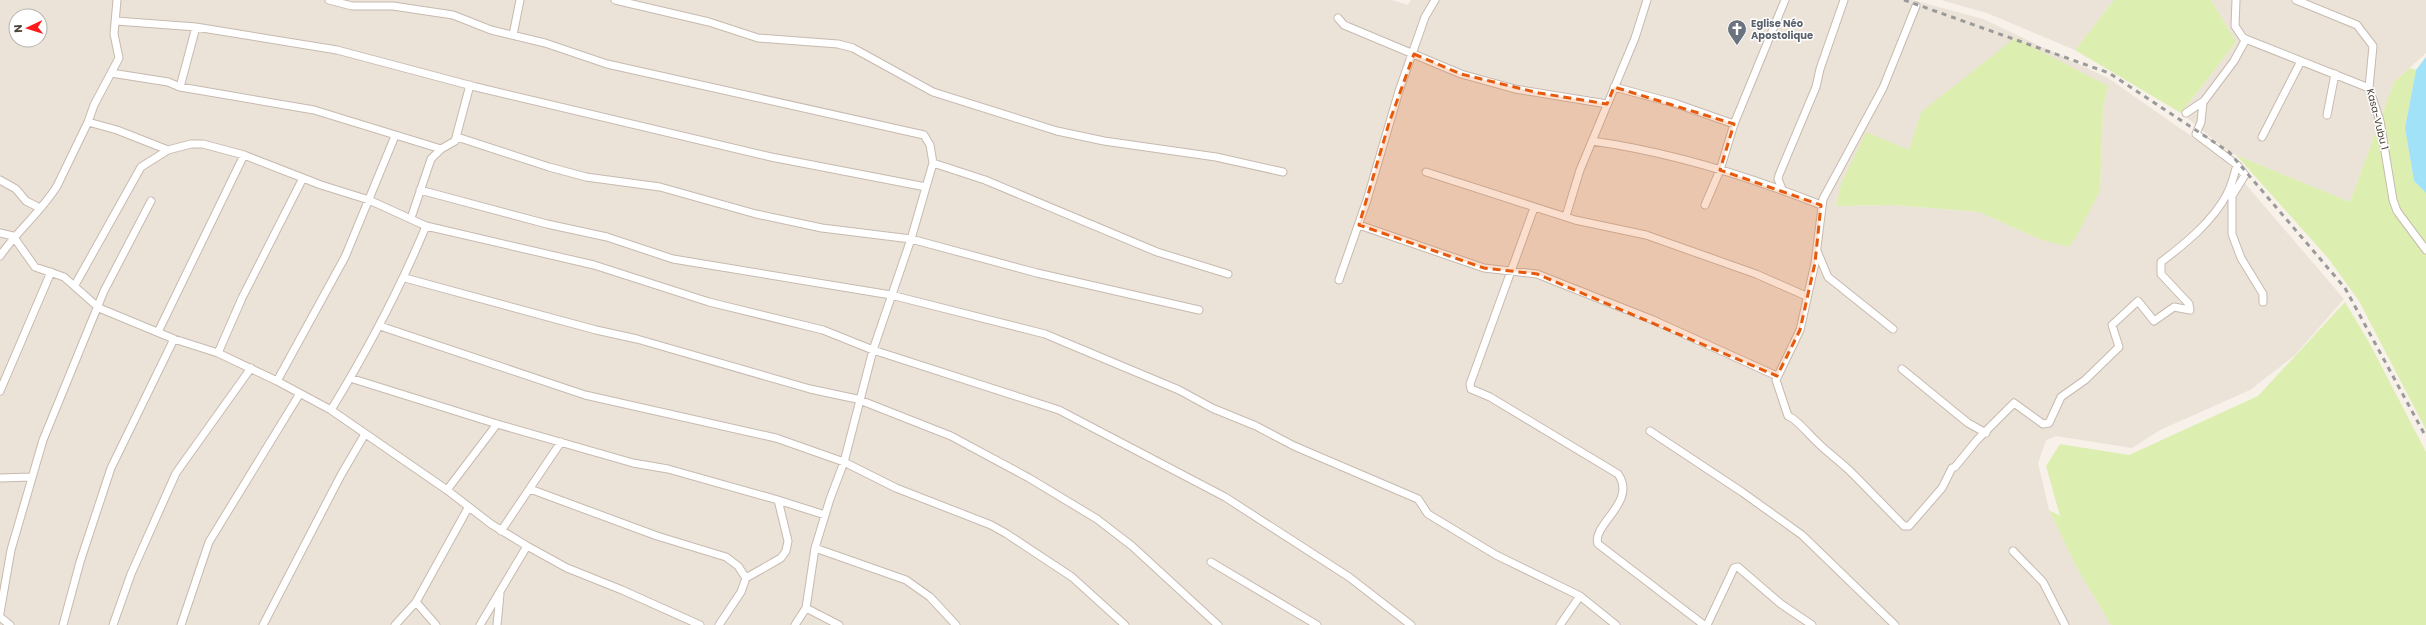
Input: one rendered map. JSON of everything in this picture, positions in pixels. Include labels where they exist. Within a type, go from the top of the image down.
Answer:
[{"type":"street","points":[[0,256],[13,236],[40,208],[57,186],[88,122],[94,105],[119,58],[114,34],[117,0]]},
{"type":"street","points":[[329,0],[352,6],[393,6],[444,14],[491,30],[513,35],[617,67],[924,135],[930,145],[933,163],[910,239],[873,350],[844,462],[815,548],[806,608],[796,625]]},
{"type":"street","points":[[513,35],[520,0]]},
{"type":"street","points":[[615,0],[709,22],[758,38],[838,44],[853,48],[933,92],[1068,134],[1216,157],[1283,172]]},
{"type":"street","points":[[1339,280],[1359,225],[1389,123],[1414,54],[1425,17],[1435,0]]},
{"type":"street","points":[[1566,216],[1574,185],[1606,104],[1635,38],[1647,0]]},
{"type":"street","points":[[1705,205],[1720,170],[1734,124],[1785,0]]},
{"type":"street","points":[[1782,189],[1778,179],[1779,175],[1816,87],[1823,61],[1844,0]]},
{"type":"street","points":[[2236,0],[2235,26],[2246,39],[2369,88]]},
{"type":"street","name":"Kasa-Vubu 1","points":[[2296,0],[2353,23],[2362,29],[2373,46],[2369,88],[2386,145],[2389,180],[2395,205],[2412,233],[2426,250]]},
{"type":"street","points":[[1916,6],[1883,88],[1821,205],[1817,251],[1806,296],[1800,330],[1777,376],[1788,416],[1793,418],[1800,427],[1810,433],[1817,442],[1851,472],[1904,526],[1909,526],[1942,488],[1952,468],[1955,468],[1977,440],[1986,433],[2014,403],[2043,424],[2048,423],[2062,397],[2085,380],[2119,347],[2112,325],[2138,301],[2154,321],[2174,307],[2190,310],[2190,304],[2161,274],[2161,262],[2179,248],[2218,208],[2228,193],[2237,165]]},
{"type":"street","points":[[1338,18],[1344,26],[1461,74],[1515,89],[1606,104]]},
{"type":"street","points":[[116,21],[196,28],[337,50],[470,85],[771,157],[926,187]]},
{"type":"street","points":[[180,87],[196,28]]},
{"type":"street","points":[[2186,113],[2203,102],[2234,61],[2246,39]]},
{"type":"street","points":[[2262,137],[2301,61]]},
{"type":"street","points":[[111,73],[168,82],[180,87],[314,110],[346,118],[395,136],[441,149]]},
{"type":"street","points":[[2327,116],[2335,74]]},
{"type":"street","points":[[411,218],[431,159],[441,149],[452,143],[457,137],[470,85]]},
{"type":"street","points":[[1614,87],[1674,103],[1734,124]]},
{"type":"street","points":[[2203,102],[2201,122],[2196,134],[2237,165],[2245,175],[2232,196],[2232,234],[2241,258],[2263,294],[2263,302]]},
{"type":"street","points":[[88,122],[117,130],[168,150]]},
{"type":"street","points":[[277,381],[346,257],[395,136]]},
{"type":"street","points":[[457,137],[549,167],[586,177],[660,187],[756,214],[822,228],[910,239],[1069,281],[1199,310]]},
{"type":"street","points":[[1592,141],[1639,148],[1720,170],[1782,189],[1821,205]]},
{"type":"street","points":[[76,285],[141,167],[149,160],[168,150],[191,144],[203,144],[244,155],[303,178],[369,200],[426,226],[594,265],[708,302],[823,330],[873,350],[1059,410],[1225,497],[1349,577],[1411,625]]},
{"type":"street","points":[[158,332],[244,155]]},
{"type":"street","points":[[933,163],[985,180],[1157,252],[1228,274]]},
{"type":"street","points":[[1426,172],[1534,208],[1646,235],[1756,274],[1806,296]]},
{"type":"street","points":[[218,353],[242,298],[303,178]]},
{"type":"street","points":[[0,180],[16,189],[26,201],[40,208]]},
{"type":"street","points":[[420,190],[547,224],[607,237],[673,259],[891,294],[1045,334],[1179,390],[1212,408],[1256,426],[1294,446],[1418,499],[1428,514],[1496,555],[1580,596],[1616,625]]},
{"type":"street","points":[[0,613],[11,550],[43,440],[111,276],[151,201]]},
{"type":"street","points":[[1534,208],[1470,384],[1471,388],[1490,397],[1618,474],[1624,484],[1621,498],[1598,536],[1598,544],[1705,625],[1734,568],[1738,567],[1781,604],[1812,625]]},
{"type":"street","points":[[1359,225],[1484,268],[1537,274],[1590,295],[1777,376]]},
{"type":"street","points":[[330,410],[380,326],[404,278],[426,226]]},
{"type":"street","points":[[0,233],[13,236],[35,267],[64,277],[76,285],[99,308],[174,339],[218,353],[277,381],[330,410],[447,490],[468,508],[501,531],[527,546],[567,568],[622,590],[700,625]]},
{"type":"street","points":[[1817,251],[1828,277],[1893,329]]},
{"type":"street","points":[[0,391],[51,272]]},
{"type":"street","points":[[404,278],[596,330],[637,339],[810,390],[861,400],[951,436],[1029,478],[1097,520],[1132,546],[1218,625]]},
{"type":"street","points":[[380,326],[585,395],[776,438],[844,462],[896,488],[991,525],[1007,534],[1072,577],[1125,625]]},
{"type":"street","points":[[63,625],[80,562],[111,468],[174,339]]},
{"type":"street","points":[[113,625],[130,574],[176,473],[251,368]]},
{"type":"street","points":[[1902,370],[1968,423],[1986,433]]},
{"type":"street","points":[[350,378],[497,424],[778,500],[825,515]]},
{"type":"street","points":[[181,625],[209,542],[299,394]]},
{"type":"street","points":[[447,490],[497,424]]},
{"type":"street","points":[[1650,432],[1742,492],[1802,535],[1895,625]]},
{"type":"street","points":[[263,625],[341,475],[365,434]]},
{"type":"street","points":[[501,531],[561,442]]},
{"type":"street","points":[[0,478],[31,477]]},
{"type":"street","points":[[530,490],[668,540],[726,556],[738,566],[746,578]]},
{"type":"street","points":[[719,625],[741,592],[746,578],[781,558],[786,551],[788,541],[778,500]]},
{"type":"street","points":[[395,625],[416,602],[468,508]]},
{"type":"street","points":[[480,625],[527,546]]},
{"type":"street","points":[[815,548],[906,580],[930,597],[956,625]]},
{"type":"street","points":[[2013,551],[2043,582],[2065,625]]},
{"type":"street","points":[[1211,562],[1317,625]]},
{"type":"street","points":[[497,625],[501,590]]},
{"type":"street","points":[[1560,625],[1580,596]]},
{"type":"street","points":[[416,602],[436,625]]},
{"type":"street","points":[[806,608],[839,625]]},
{"type":"street","points":[[0,617],[10,625]]},
{"type":"highlighted area","points":[[1414,54],[1461,74],[1539,93],[1607,104],[1614,87],[1734,124],[1720,170],[1821,205],[1815,263],[1800,330],[1777,376],[1537,274],[1484,268],[1359,225],[1389,123]]},
{"type":"shaded area","points":[[0,0],[1392,0],[1408,5],[1411,0],[1913,0],[1983,19],[2108,78],[2224,159],[2344,299],[2295,355],[2250,390],[2160,430],[2132,448],[2056,436],[2046,440],[2038,463],[2049,510],[2078,570],[2111,625],[0,625]],"holes":[[[2108,86],[2103,109],[2100,191],[2039,239],[1979,212],[1894,205],[1836,206],[1841,184],[1909,151],[1921,112]]]},
{"type":"shaded area","points":[[1941,0],[2114,0],[2075,50],[1987,13]]},
{"type":"shaded area","points":[[2211,0],[2426,0],[2426,53],[2394,82],[2350,202],[2229,152],[2181,113],[2236,42]]},
{"type":"green space","points":[[2114,0],[2211,0],[2236,42],[2181,113],[2075,50]]},
{"type":"green space","points":[[2015,38],[2108,86],[2103,109],[2100,191],[2075,239],[2068,247],[2039,239],[1979,212],[1894,205],[1836,206],[1841,184],[1866,132],[1909,150],[1921,112]]},
{"type":"green space","points":[[2410,68],[2416,70],[2405,128],[2414,181],[2426,193],[2426,430],[2359,301],[2328,258],[2236,155],[2350,202],[2394,82]]},
{"type":"green space","points":[[2345,302],[2369,342],[2426,452],[2426,625],[2111,625],[2078,570],[2049,510],[2060,516],[2046,466],[2060,444],[2129,455],[2258,396]]},
{"type":"water","points":[[2426,57],[2426,193],[2414,181],[2405,128],[2416,70]]},
{"type":"railway","points":[[1904,0],[2109,73],[2229,152],[2345,288],[2426,437]]},
{"type":"place","name":"Eglise Néo Apostolique","points":[[1737,46]]}]
